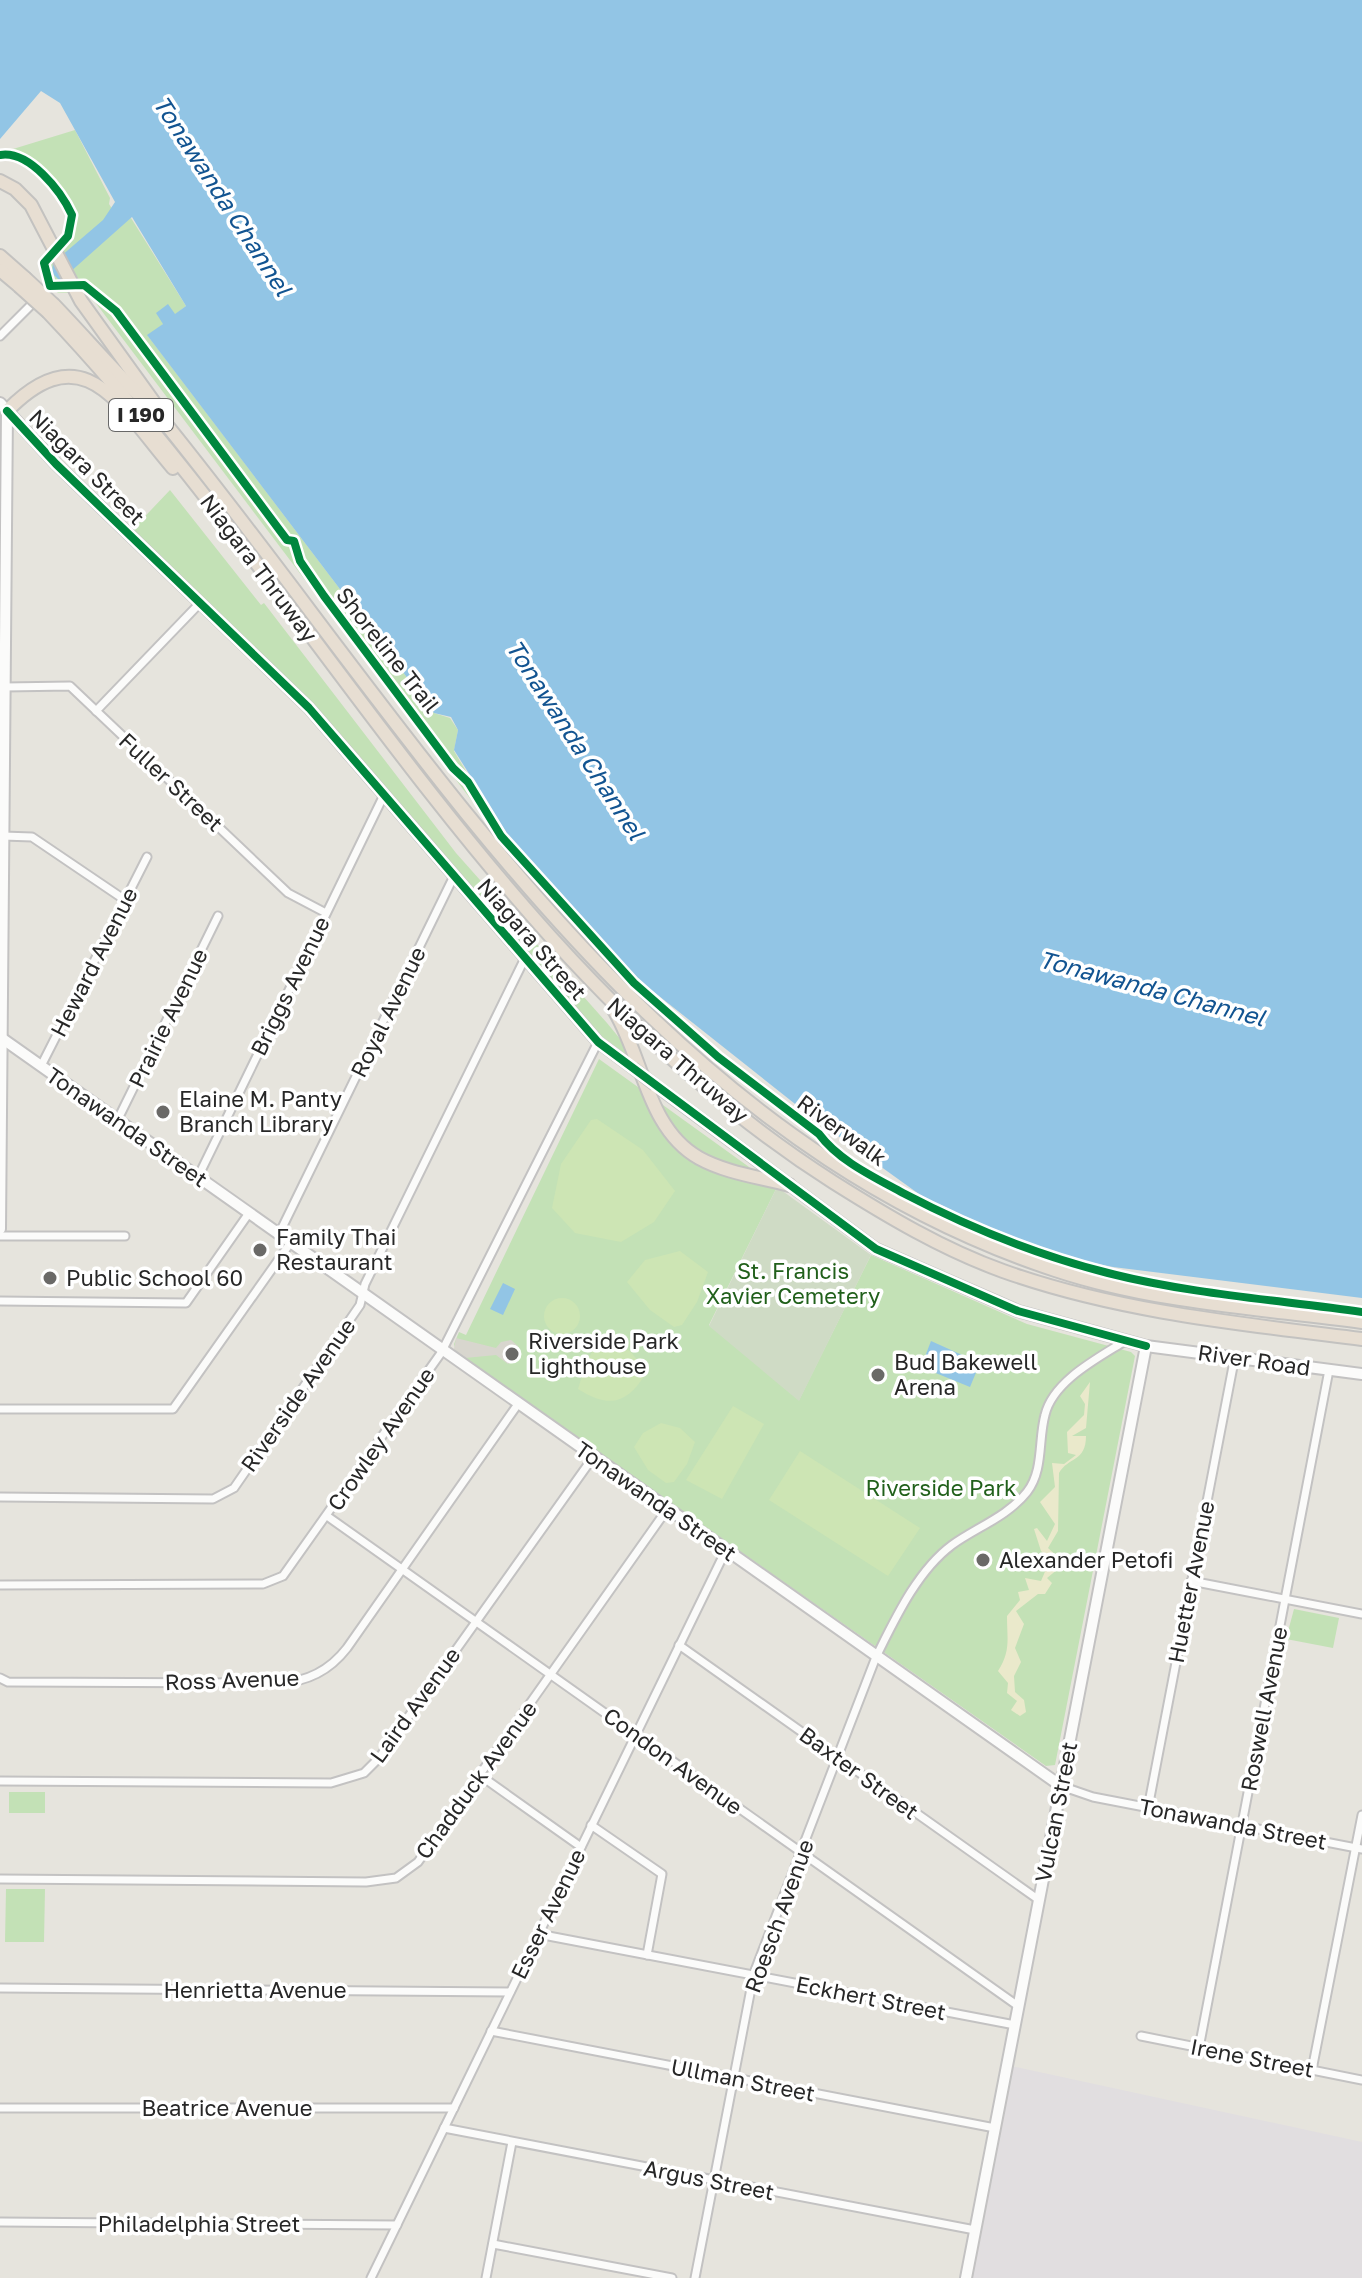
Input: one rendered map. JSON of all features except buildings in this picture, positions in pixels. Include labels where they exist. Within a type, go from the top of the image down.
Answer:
[{"type":"highway","points":[[0,181],[27,199],[81,301],[157,403],[159,416]]},
{"type":"highway","name":"Niagara Thruway","points":[[0,256],[22,282],[159,416],[536,897],[618,985],[751,1106],[879,1193],[943,1226],[1017,1256],[1082,1278],[1148,1294],[1362,1322]]},
{"type":"highway","name":"Niagara Thruway","points":[[0,270],[22,282]]},
{"type":"highway","name":"Niagara Thruway","points":[[51,308],[143,418],[472,845],[605,997],[701,1083],[801,1162],[899,1223],[1002,1270],[1139,1307],[1212,1320],[1362,1339]]},
{"type":"highway","points":[[3,407],[32,387],[52,378],[70,375],[93,382],[109,395],[226,526]]},
{"type":"highway","points":[[605,997],[630,1037],[658,1112],[682,1146],[710,1163],[789,1185]]},
{"type":"street","points":[[0,336],[50,286]]},
{"type":"street","points":[[0,1229],[5,687],[3,407]]},
{"type":"street","name":"Niagara Street","points":[[3,407],[67,475],[309,708],[598,1042],[886,1254],[1018,1311],[1146,1346]]},
{"type":"street","points":[[96,711],[200,603]]},
{"type":"street","name":"Fuller Street","points":[[5,687],[70,686],[288,893],[326,913]]},
{"type":"street","name":"Briggs Avenue","points":[[198,1177],[384,795]]},
{"type":"street","points":[[3,836],[32,837],[125,900]]},
{"type":"street","name":"Heward Avenue","points":[[41,1066],[147,857]]},
{"type":"street","name":"Royal Avenue","points":[[279,1234],[454,876]]},
{"type":"street","name":"Prairie Avenue","points":[[117,1121],[218,916]]},
{"type":"street","name":"Riverside Avenue","points":[[0,1497],[213,1499],[227,1495],[360,1305],[525,958]]},
{"type":"street","name":"Tonawanda Street","points":[[0,1038],[1061,1786],[1072,1792],[1359,1849]]},
{"type":"street","name":"Crowley Avenue","points":[[0,1585],[263,1584],[276,1580],[290,1569],[443,1350],[598,1042]]},
{"type":"street","points":[[0,1301],[186,1303],[249,1213]]},
{"type":"street","points":[[0,1236],[125,1236]]},
{"type":"street","points":[[0,1409],[173,1409],[291,1242]]},
{"type":"street","name":"Roesch Avenue","points":[[695,2278],[753,1975],[876,1657],[900,1611],[937,1559],[951,1546],[1000,1517],[1028,1491],[1039,1464],[1044,1419],[1050,1402],[1089,1363],[1125,1341]]},
{"type":"street","name":"River Road","points":[[1146,1346],[1362,1374]]},
{"type":"street","name":"Vulcan Street","points":[[966,2278],[1146,1346]]},
{"type":"street","name":"Huetter Avenue","points":[[1148,1808],[1235,1356]]},
{"type":"street","name":"Roswell Avenue","points":[[1199,2048],[1329,1370]]},
{"type":"street","name":"Ross Avenue","points":[[0,1678],[20,1683],[301,1681],[321,1672],[339,1657],[518,1404]]},
{"type":"street","name":"Laird Avenue","points":[[0,1781],[331,1783],[353,1778],[379,1758],[594,1456]]},
{"type":"street","name":"Chadduck Avenue","points":[[0,1879],[389,1880],[418,1862],[668,1508]]},
{"type":"street","name":"Condon Avenue","points":[[327,1516],[1018,2006]]},
{"type":"street","name":"Esser Avenue","points":[[371,2278],[726,1550]]},
{"type":"street","points":[[1191,1581],[1362,1614]]},
{"type":"street","name":"Baxter Street","points":[[679,1645],[1039,1900]]},
{"type":"street","points":[[481,1776],[581,1847]]},
{"type":"street","points":[[1312,2070],[1359,1849],[1362,1815]]},
{"type":"street","points":[[591,1825],[662,1874],[647,1955]]},
{"type":"street","name":"Eckhert Street","points":[[538,1934],[1015,2025]]},
{"type":"street","name":"Henrietta Avenue","points":[[0,1988],[510,1992]]},
{"type":"street","name":"Ullman Street","points":[[491,2031],[995,2128]]},
{"type":"street","name":"Irene Street","points":[[1141,2036],[1362,2080]]},
{"type":"street","name":"Beatrice Avenue","points":[[0,2108],[454,2108]]},
{"type":"street","name":"Argus Street","points":[[444,2128],[975,2230]]},
{"type":"street","points":[[486,2278],[512,2142]]},
{"type":"street","name":"Philadelphia Street","points":[[0,2222],[397,2225]]},
{"type":"street","points":[[493,2244],[672,2278]]},
{"type":"shaded area","points":[[456,1338],[496,1348],[501,1342],[511,1340],[518,1346],[519,1356],[508,1364],[496,1355],[465,1358],[454,1349]]},
{"type":"shaded area","points":[[1007,2065],[1362,2142],[1362,2278],[966,2278]]},
{"type":"green space","points":[[75,130],[110,198],[109,204],[121,222],[131,218],[186,306],[148,336],[434,713],[450,718],[458,730],[454,751],[485,803],[478,809],[95,302],[81,292],[58,293],[41,277],[40,262],[67,234],[69,224],[58,199],[48,186],[24,166],[2,158],[0,153]]},
{"type":"green space","points":[[170,490],[261,605],[264,603],[456,853],[607,1023],[621,1040],[627,1055],[600,1035],[315,706],[132,530]]},
{"type":"green space","name":"Riverside Park","points":[[599,1059],[777,1187],[709,1325],[799,1400],[871,1255],[1027,1324],[1131,1352],[1135,1356],[1055,1765],[1046,1766],[456,1352],[454,1344],[459,1332],[466,1335]]},
{"type":"green space","points":[[597,1119],[643,1150],[675,1191],[654,1222],[621,1242],[575,1233],[552,1208],[561,1164],[591,1120]]},
{"type":"green space","name":"St. Francis Xavier Cemetery","points":[[777,1187],[871,1255],[799,1401],[709,1326]]},
{"type":"green space","points":[[680,1251],[708,1272],[697,1302],[682,1325],[674,1327],[650,1310],[627,1282],[645,1260]]},
{"type":"green space","points":[[562,1298],[574,1304],[580,1316],[574,1328],[562,1334],[550,1328],[544,1316],[550,1304]]},
{"type":"green space","points":[[605,1338],[630,1351],[647,1372],[632,1391],[617,1400],[599,1399],[578,1389],[586,1363],[599,1339]]},
{"type":"green space","points":[[733,1406],[764,1424],[722,1499],[686,1480]]},
{"type":"green space","points":[[661,1423],[680,1428],[695,1442],[687,1464],[674,1482],[666,1483],[648,1470],[634,1447],[643,1433]]},
{"type":"green space","points":[[800,1451],[920,1528],[888,1576],[769,1500]]},
{"type":"green space","points":[[1294,1609],[1339,1618],[1333,1648],[1286,1639]]},
{"type":"green space","points":[[9,1792],[45,1792],[45,1813],[9,1813]]},
{"type":"green space","points":[[6,1889],[45,1889],[44,1942],[5,1942]]},
{"type":"sand","points":[[1090,1382],[1086,1428],[1072,1436],[1086,1436],[1083,1450],[1059,1473],[1058,1531],[1048,1548],[1059,1558],[1058,1569],[1047,1578],[1052,1583],[1045,1594],[1038,1594],[1016,1611],[1024,1624],[1015,1648],[1021,1662],[1014,1676],[1015,1692],[1024,1700],[1026,1712],[1020,1716],[1011,1710],[1017,1701],[1007,1693],[1008,1683],[998,1671],[1007,1651],[1007,1616],[1020,1600],[1018,1592],[1029,1590],[1025,1578],[1041,1581],[1050,1560],[1041,1551],[1034,1529],[1037,1528],[1047,1541],[1055,1524],[1040,1502],[1055,1487],[1052,1463],[1064,1464],[1076,1455],[1068,1453],[1067,1432],[1084,1415],[1085,1404],[1080,1396]]},
{"type":"water","name":"Tonawanda Channel","points":[[0,0],[1362,0],[1362,1298],[1113,1267],[1074,1259],[953,1216],[955,1212],[939,1204],[937,1207],[809,1115],[635,977],[511,840],[454,750],[458,730],[451,717],[434,713],[147,335],[163,324],[156,313],[168,304],[175,314],[186,306],[132,217],[60,281],[52,273],[53,263],[103,220],[115,202],[60,103],[41,91],[0,139]]},
{"type":"water","points":[[503,1283],[515,1289],[503,1315],[490,1309]]},
{"type":"water","points":[[931,1341],[980,1363],[970,1387],[921,1367]]},
{"type":"cycle path","name":"Shoreline Trail","points":[[0,155],[11,155],[33,165],[52,184],[72,215],[68,236],[44,263],[50,286],[84,285],[116,311],[287,540],[294,541],[300,561],[324,596],[453,768],[468,782],[501,836],[634,983],[718,1057],[819,1134],[858,1168],[928,1205],[1003,1239],[1081,1266],[1139,1280],[1362,1312]]},
{"type":"cycle path","points":[[7,411],[56,464],[309,708],[598,1042],[876,1249],[1018,1311],[1146,1346]]},
{"type":"place","name":"Elaine M. Panty Branch Library","points":[[163,1112]]},
{"type":"place","name":"Family Thai Restaurant","points":[[260,1250]]},
{"type":"place","name":"Public School 60","points":[[50,1278]]},
{"type":"place","name":"Riverside Park Lighthouse","points":[[512,1354]]},
{"type":"place","name":"Bud Bakewell Arena","points":[[878,1375]]},
{"type":"place","name":"Alexander Petofi","points":[[983,1560]]}]
